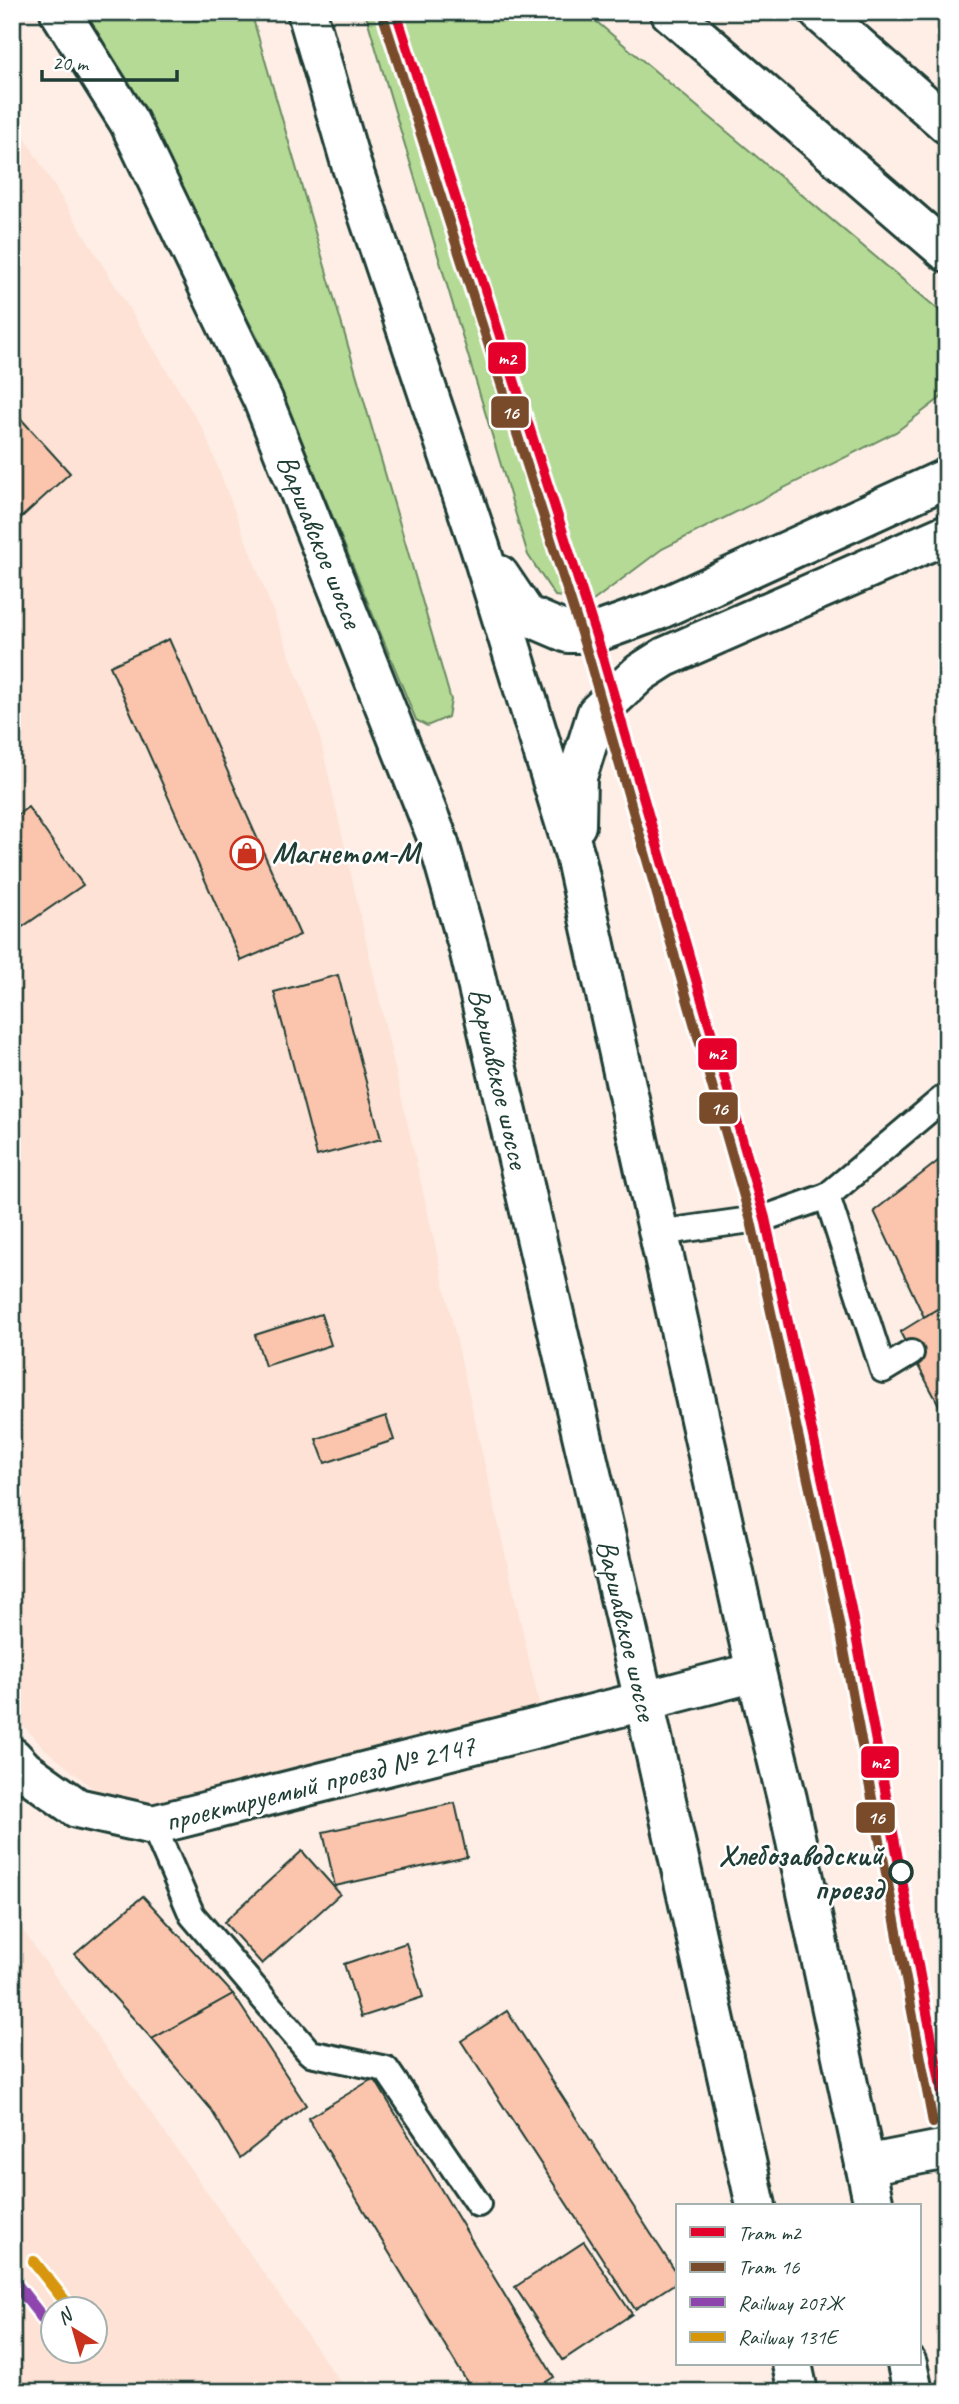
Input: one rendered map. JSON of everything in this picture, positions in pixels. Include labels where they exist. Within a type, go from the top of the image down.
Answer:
[{"type":"main road","name":"Варшавское шоссе","points":[[60,12],[129,122],[263,400],[437,837],[469,949],[644,1701],[757,2204]]},
{"type":"main road","points":[[307,12],[351,164],[480,547],[575,855],[756,1672],[787,1799],[874,2204]]},
{"type":"main road","points":[[670,12],[947,252]]},
{"type":"main road","points":[[819,12],[947,124]]},
{"type":"main road","points":[[480,547],[526,615],[568,633],[595,634],[656,611],[947,478]]},
{"type":"main road","points":[[575,855],[577,777],[597,713],[640,673],[665,657],[947,534]]},
{"type":"main road","name":"проектируемый проезд № 2147","points":[[12,1757],[24,1770],[77,1808],[153,1825],[756,1672]]},
{"type":"main road","points":[[865,2165],[947,2150]]},
{"type":"main road","points":[[792,2366],[798,2392]]},
{"type":"main road","points":[[907,2366],[913,2392]]},
{"type":"lane","points":[[658,1233],[765,1218],[827,1196],[947,1094]]},
{"type":"lane","points":[[827,1196],[883,1370],[911,1353]]},
{"type":"lane","points":[[153,1825],[192,1915],[301,2043],[310,2053],[386,2069],[478,2204]]},
{"type":"shaded area","points":[[12,117],[204,431],[318,729],[540,1708],[160,1804],[100,1794],[46,1750],[12,1714]]},
{"type":"shaded area","points":[[12,1915],[347,2392],[12,2392]]},
{"type":"green space","points":[[74,12],[251,12],[451,700],[448,717],[427,726],[416,720],[266,354],[185,200]]},
{"type":"green space","points":[[365,12],[585,12],[947,317],[947,389],[943,396],[896,432],[662,549],[593,601],[555,596],[528,555]]},
{"type":"building","points":[[12,409],[70,473],[12,526]]},
{"type":"building","points":[[169,639],[300,935],[241,961],[110,666]]},
{"type":"building","points":[[28,807],[83,885],[12,934],[12,819]]},
{"type":"building","points":[[338,975],[381,1139],[317,1156],[274,992]]},
{"type":"building","points":[[947,1154],[947,1303],[924,1317],[874,1211]]},
{"type":"building","points":[[947,1303],[947,1420],[900,1332]]},
{"type":"building","points":[[321,1314],[331,1345],[265,1366],[255,1335]]},
{"type":"building","points":[[386,1416],[394,1440],[325,1463],[316,1439]]},
{"type":"building","points":[[455,1803],[467,1857],[335,1886],[323,1832]]},
{"type":"building","points":[[302,1851],[340,1894],[262,1964],[224,1922]]},
{"type":"building","points":[[143,1896],[233,1994],[152,2039],[75,1954]]},
{"type":"building","points":[[406,1943],[423,1997],[361,2017],[344,1964]]},
{"type":"building","points":[[233,1994],[306,2105],[240,2158],[210,2108],[152,2039]]},
{"type":"building","points":[[507,2011],[676,2272],[676,2283],[635,2309],[461,2041]]},
{"type":"building","points":[[374,2078],[554,2377],[529,2392],[473,2392],[308,2118]]},
{"type":"building","points":[[584,2242],[632,2314],[563,2360],[515,2287]]},
{"type":"tram line","name":"т2","points":[[396,12],[601,651],[765,1218],[850,1604],[947,2119]]},
{"type":"tram line","name":"16","points":[[383,16],[588,655],[751,1221],[836,1607],[933,2123]]},
{"type":"rail line","name":"131Е","points":[[34,2262],[61,2296]]},
{"type":"rail line","name":"207Ж","points":[[12,2279],[38,2312]]},
{"type":"place","name":"Магнетом-М","points":[[247,853]]},
{"type":"place","name":"Хлебозаводский проезд","points":[[901,1872]]}]
